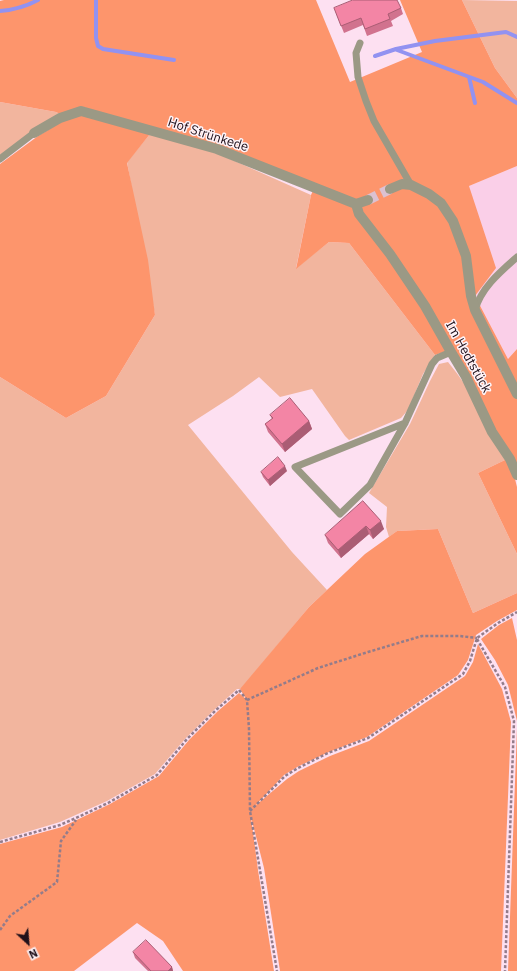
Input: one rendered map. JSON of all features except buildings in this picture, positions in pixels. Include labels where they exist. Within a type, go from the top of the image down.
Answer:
[{"type":"street","name":"Hof Strünkede","points":[[34,133],[60,118],[81,111],[217,149],[356,204]]},
{"type":"street","points":[[390,189],[402,184],[411,185]]},
{"type":"street","name":"Im Hedtstück","points":[[411,185],[429,194],[440,203],[453,221],[466,256],[470,296],[475,310],[517,394]]},
{"type":"street","points":[[356,204],[368,200]]},
{"type":"street","name":"Im Hedtstück","points":[[356,204],[359,214],[390,254],[424,306],[466,377],[492,432],[510,459],[517,475]]},
{"type":"lane","points":[[360,43],[356,53],[358,77],[366,101],[374,121],[411,185]]},
{"type":"lane","name":"Hof Strünkede","points":[[0,159],[34,133]]},
{"type":"lane","points":[[475,310],[482,293],[501,271],[517,257]]},
{"type":"lane","points":[[405,423],[296,467],[340,514],[370,485],[405,423],[432,364],[437,358],[450,352]]},
{"type":"path","points":[[250,811],[285,776],[328,753],[368,738],[463,674],[470,661],[477,638],[517,612]]},
{"type":"path","points":[[247,700],[318,668],[422,636],[460,636],[477,638]]},
{"type":"path","points":[[477,638],[505,687],[514,721],[505,971]]},
{"type":"path","points":[[0,842],[60,825],[108,802],[157,775],[186,739],[239,690],[247,700],[249,729],[250,811],[277,971]]},
{"type":"path","points":[[0,930],[10,916],[57,882],[61,841],[76,818]]},
{"type":"shaded area","points":[[316,0],[350,82],[422,52],[400,0],[462,0],[495,68],[517,98],[517,166],[469,186],[496,268],[475,296],[508,359],[517,349],[517,468],[491,422],[456,352],[444,352],[435,355],[349,243],[329,242],[296,269],[311,195],[315,186],[83,107],[60,114],[0,102],[0,1]]},
{"type":"shaded area","points":[[462,0],[517,1],[517,98],[495,68]]},
{"type":"shaded area","points":[[0,102],[56,112],[60,114],[0,155]]},
{"type":"shaded area","points":[[82,114],[150,134],[127,163],[148,260],[155,315],[106,396],[66,418],[0,377],[0,164],[38,136],[63,121]]},
{"type":"shaded area","points":[[150,134],[219,154],[311,195],[296,268],[329,242],[349,243],[435,355],[423,374],[408,410],[401,418],[349,440],[312,389],[280,397],[259,377],[188,425],[292,552],[327,590],[309,607],[242,688],[237,689],[213,711],[185,739],[155,774],[107,801],[60,822],[0,840],[0,377],[66,418],[106,396],[155,315],[127,162]]},
{"type":"shaded area","points":[[517,166],[517,349],[508,359],[475,296],[469,186]]},
{"type":"shaded area","points":[[448,362],[465,384],[507,459],[478,473],[517,554],[517,593],[473,613],[438,529],[397,531],[389,537],[386,527],[387,507],[369,493],[410,424],[439,364]]},
{"type":"shaded area","points":[[507,459],[517,487],[517,554],[478,473]]},
{"type":"shaded area","points":[[438,529],[473,613],[517,593],[517,610],[476,635],[468,660],[458,675],[367,737],[329,752],[284,775],[255,806],[287,779],[299,771],[330,756],[369,741],[465,676],[473,662],[478,644],[502,689],[511,722],[501,971],[280,971],[264,868],[251,817],[274,971],[183,971],[163,941],[137,923],[74,971],[0,971],[0,844],[62,827],[110,804],[159,776],[189,740],[218,711],[239,693],[246,699],[240,689],[309,607],[365,554],[397,531]]},
{"type":"shaded area","points":[[512,618],[517,640],[517,721],[508,685],[495,660],[481,639],[499,625]]},
{"type":"shaded area","points":[[517,728],[517,971],[508,971]]},
{"type":"waterway","points":[[0,11],[10,10],[38,0]]},
{"type":"waterway","points":[[96,0],[96,38],[98,46],[103,49],[174,60]]},
{"type":"waterway","points":[[375,56],[396,49],[435,41],[506,32],[517,37]]},
{"type":"waterway","points":[[397,50],[483,82],[517,103]]},
{"type":"waterway","points":[[469,77],[475,103]]},
{"type":"tunnel","points":[[368,200],[390,189]]}]
